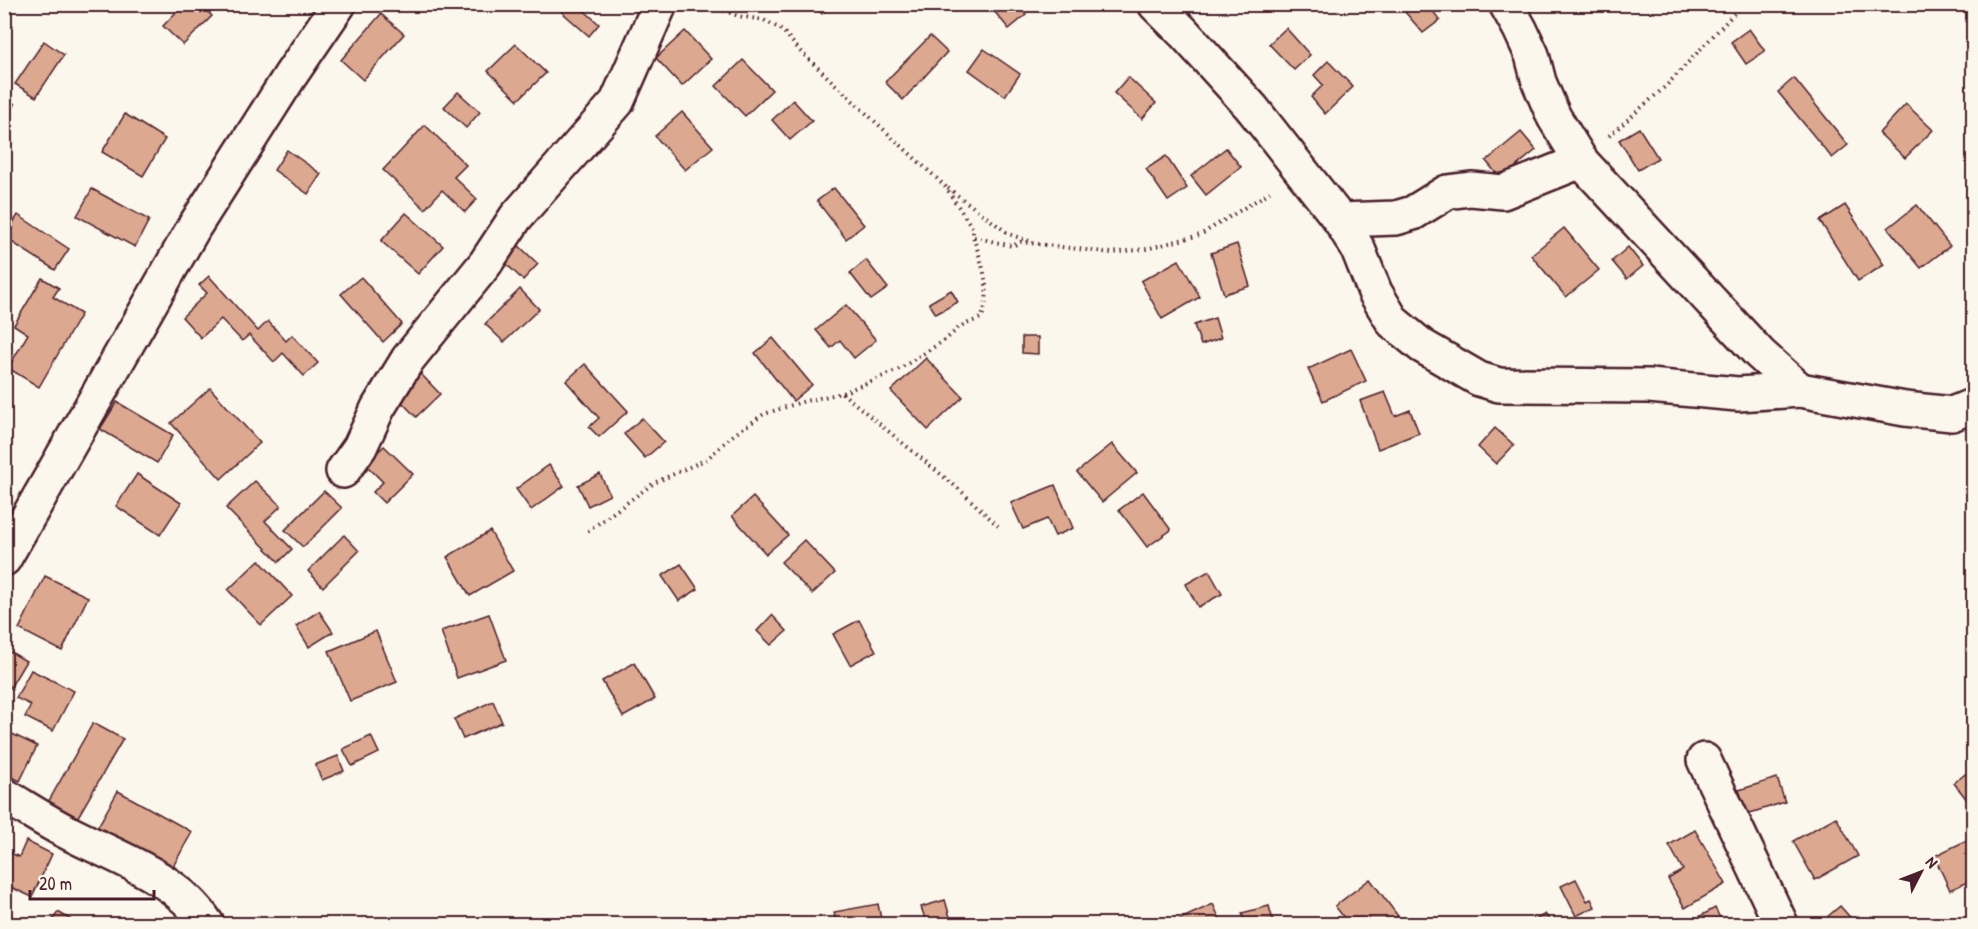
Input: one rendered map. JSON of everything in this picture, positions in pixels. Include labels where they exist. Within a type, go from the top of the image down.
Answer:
[{"type":"street","points":[[4,560],[194,227],[290,76],[339,4]]},
{"type":"street","points":[[343,471],[360,447],[378,408],[408,359],[485,264],[516,216],[617,102],[660,4]]},
{"type":"street","points":[[1155,4],[1252,108],[1340,220],[1358,249],[1376,292],[1393,322],[1422,346],[1479,379],[1498,385],[1649,386],[1738,394],[1800,390],[1905,409],[1952,414],[1974,405]]},
{"type":"street","points":[[1506,4],[1532,55],[1539,82],[1554,117],[1581,161],[1760,354],[1800,390]]},
{"type":"street","points":[[1340,220],[1404,216],[1447,192],[1471,189],[1503,192],[1581,161]]},
{"type":"street","points":[[1704,760],[1781,924]]},
{"type":"street","points":[[4,795],[66,832],[158,878],[186,899],[207,924]]},
{"type":"path","points":[[708,4],[738,16],[764,20],[782,30],[801,52],[945,186],[1009,234],[1042,246]]},
{"type":"path","points":[[1581,161],[1666,86],[1743,4]]},
{"type":"path","points":[[973,236],[1012,246],[1021,242],[1111,253],[1146,249],[1200,235],[1302,173]]},
{"type":"path","points":[[588,531],[654,483],[707,459],[732,436],[764,414],[805,401],[842,393],[896,371],[945,340],[961,326],[981,318],[986,308],[986,281],[973,229],[945,186]]},
{"type":"path","points":[[842,393],[961,491],[998,526]]},
{"type":"building","points":[[184,4],[200,4],[212,16],[183,45],[163,26]]},
{"type":"building","points":[[557,4],[577,4],[599,24],[589,36],[555,6]]},
{"type":"building","points":[[813,4],[832,4],[822,14]]},
{"type":"building","points":[[988,4],[1017,4],[1026,15],[1009,29]]},
{"type":"building","points":[[1413,4],[1427,4],[1440,20],[1423,33],[1405,12]]},
{"type":"building","points":[[381,14],[404,34],[363,80],[341,60]]},
{"type":"building","points":[[1286,28],[1310,55],[1294,70],[1269,44]]},
{"type":"building","points":[[1749,29],[1765,51],[1746,64],[1731,42]]},
{"type":"building","points":[[685,31],[711,59],[682,86],[656,58]]},
{"type":"building","points":[[930,36],[947,52],[903,100],[885,82]]},
{"type":"building","points":[[44,41],[64,55],[36,97],[15,84]]},
{"type":"building","points":[[516,44],[546,73],[518,100],[488,71]]},
{"type":"building","points":[[984,49],[1020,74],[1005,96],[969,70]]},
{"type":"building","points":[[743,60],[772,90],[745,116],[716,86]]},
{"type":"building","points":[[1328,61],[1353,87],[1325,114],[1311,97],[1323,85],[1314,75]]},
{"type":"building","points":[[1128,77],[1156,103],[1142,119],[1114,93]]},
{"type":"building","points":[[1794,78],[1848,145],[1832,158],[1778,92]]},
{"type":"building","points":[[458,92],[480,112],[466,128],[444,107]]},
{"type":"building","points":[[4,97],[15,104],[4,119]]},
{"type":"building","points":[[793,100],[812,121],[790,140],[772,120]]},
{"type":"building","points":[[1906,104],[1933,130],[1905,158],[1879,133]]},
{"type":"building","points":[[682,112],[713,147],[685,170],[655,136]]},
{"type":"building","points":[[125,114],[165,139],[143,176],[102,152]]},
{"type":"building","points":[[425,125],[466,165],[454,177],[477,199],[465,212],[442,190],[425,209],[383,170]]},
{"type":"building","points":[[1639,128],[1658,158],[1638,170],[1619,140]]},
{"type":"building","points":[[1521,132],[1536,150],[1501,179],[1486,161]]},
{"type":"building","points":[[1226,148],[1241,167],[1206,195],[1191,176]]},
{"type":"building","points":[[287,150],[321,174],[308,194],[274,170]]},
{"type":"building","points":[[1166,156],[1187,188],[1168,201],[1146,169]]},
{"type":"building","points":[[834,188],[864,225],[846,239],[817,201]]},
{"type":"building","points":[[92,189],[149,220],[135,247],[77,216]]},
{"type":"building","points":[[1845,205],[1884,265],[1858,281],[1820,221]]},
{"type":"building","points":[[1917,205],[1950,246],[1921,268],[1888,228]]},
{"type":"building","points":[[406,213],[443,246],[418,274],[381,241]]},
{"type":"building","points":[[18,215],[69,249],[55,270],[4,237]]},
{"type":"building","points":[[1564,228],[1599,270],[1566,297],[1531,255]]},
{"type":"building","points":[[516,243],[538,264],[523,280],[501,259]]},
{"type":"building","points":[[1237,244],[1250,286],[1224,294],[1211,253]]},
{"type":"building","points":[[1628,247],[1643,266],[1627,279],[1612,261]]},
{"type":"building","points":[[866,260],[888,288],[871,300],[850,273]]},
{"type":"building","points":[[1179,260],[1200,297],[1162,319],[1141,281]]},
{"type":"building","points":[[209,276],[258,331],[268,321],[286,341],[292,335],[318,363],[304,376],[283,353],[274,362],[249,335],[242,341],[221,319],[201,338],[182,317],[207,293],[199,285]]},
{"type":"building","points":[[361,277],[402,324],[383,342],[341,294]]},
{"type":"building","points":[[42,278],[59,288],[53,297],[81,314],[39,387],[8,368],[28,334],[14,325]]},
{"type":"building","points":[[520,289],[539,309],[504,342],[485,324]]},
{"type":"building","points":[[951,290],[958,302],[936,314],[929,303]]},
{"type":"building","points":[[846,305],[876,340],[854,358],[840,340],[831,348],[816,330]]},
{"type":"building","points":[[1215,318],[1221,338],[1201,345],[1194,325]]},
{"type":"building","points":[[1022,337],[1038,337],[1038,354],[1022,353]]},
{"type":"building","points":[[773,338],[812,385],[793,401],[755,353]]},
{"type":"building","points":[[1351,349],[1366,381],[1323,401],[1308,369]]},
{"type":"building","points":[[926,358],[963,397],[928,430],[891,391]]},
{"type":"building","points":[[585,364],[628,411],[599,437],[589,427],[599,418],[566,381]]},
{"type":"building","points":[[421,374],[440,394],[416,417],[397,397]]},
{"type":"building","points":[[210,388],[260,443],[221,479],[171,423]]},
{"type":"building","points":[[1385,392],[1395,416],[1410,410],[1419,433],[1378,449],[1360,401]]},
{"type":"building","points":[[117,402],[173,435],[157,463],[100,429]]},
{"type":"building","points":[[642,418],[664,442],[645,458],[624,434]]},
{"type":"building","points":[[1495,428],[1514,445],[1496,464],[1478,447]]},
{"type":"building","points":[[1112,444],[1137,473],[1102,502],[1077,472]]},
{"type":"building","points":[[384,446],[413,474],[384,503],[373,492],[383,482],[365,464]]},
{"type":"building","points":[[549,465],[564,486],[531,510],[516,489]]},
{"type":"building","points":[[137,474],[181,503],[160,535],[116,506]]},
{"type":"building","points":[[600,474],[610,495],[588,506],[578,485]]},
{"type":"building","points":[[255,481],[281,506],[265,521],[292,549],[279,562],[226,508]]},
{"type":"building","points":[[1055,485],[1073,528],[1055,536],[1047,519],[1023,529],[1011,503]]},
{"type":"building","points":[[324,491],[342,508],[303,547],[285,530]]},
{"type":"building","points":[[1143,492],[1171,530],[1147,547],[1119,510]]},
{"type":"building","points":[[753,497],[788,535],[766,554],[732,516]]},
{"type":"building","points":[[490,531],[513,571],[470,596],[447,557]]},
{"type":"building","points":[[344,535],[359,551],[323,587],[308,571]]},
{"type":"building","points":[[804,540],[835,573],[812,594],[781,562]]},
{"type":"building","points":[[259,560],[292,596],[261,625],[228,590]]},
{"type":"building","points":[[681,564],[698,589],[679,601],[662,576]]},
{"type":"building","points":[[1209,571],[1222,594],[1198,607],[1186,584]]},
{"type":"building","points":[[45,576],[88,597],[62,651],[19,629]]},
{"type":"building","points":[[319,611],[333,632],[309,647],[296,626]]},
{"type":"building","points":[[489,614],[506,660],[457,678],[441,631]]},
{"type":"building","points":[[772,615],[787,631],[771,645],[757,631]]},
{"type":"building","points":[[859,620],[876,651],[850,665],[833,634]]},
{"type":"building","points":[[376,631],[397,682],[350,701],[329,651]]},
{"type":"building","points":[[4,648],[26,661],[4,698]]},
{"type":"building","points":[[634,663],[655,699],[623,717],[602,681]]},
{"type":"building","points":[[31,670],[74,691],[53,731],[25,717],[31,705],[16,698]]},
{"type":"building","points":[[493,701],[502,722],[463,739],[454,719]]},
{"type":"building","points":[[93,723],[123,739],[75,822],[46,806]]},
{"type":"building","points":[[4,730],[37,746],[20,781],[4,773]]},
{"type":"building","points":[[371,736],[379,753],[352,766],[343,749]]},
{"type":"building","points":[[338,756],[344,771],[322,780],[315,765]]},
{"type":"building","points":[[1974,767],[1974,797],[1968,801],[1954,783]]},
{"type":"building","points":[[1777,778],[1785,802],[1747,814],[1739,790]]},
{"type":"building","points":[[118,791],[192,832],[171,870],[96,830]]},
{"type":"building","points":[[1836,817],[1858,856],[1815,880],[1793,841]]},
{"type":"building","points":[[1695,830],[1726,884],[1685,908],[1668,879],[1683,870],[1669,845]]},
{"type":"building","points":[[1974,837],[1974,879],[1950,890],[1934,856]]},
{"type":"building","points":[[26,841],[52,854],[32,897],[4,884],[4,850],[19,857]]},
{"type":"building","points":[[1370,879],[1398,916],[1387,924],[1349,924],[1335,906]]},
{"type":"building","points":[[1576,879],[1587,901],[1591,899],[1595,907],[1576,916],[1561,886]]},
{"type":"building","points":[[945,900],[952,924],[927,924],[921,907]]},
{"type":"building","points":[[878,904],[882,924],[836,924],[834,912]]},
{"type":"building","points":[[1213,904],[1222,924],[1180,924],[1178,920]]},
{"type":"building","points":[[1269,906],[1274,924],[1245,924],[1242,913]]},
{"type":"building","points":[[1840,906],[1856,924],[1819,924]]},
{"type":"building","points":[[1715,908],[1723,924],[1686,924]]},
{"type":"building","points":[[58,912],[78,924],[50,924]]},
{"type":"building","points":[[1545,914],[1553,924],[1529,924]]}]
